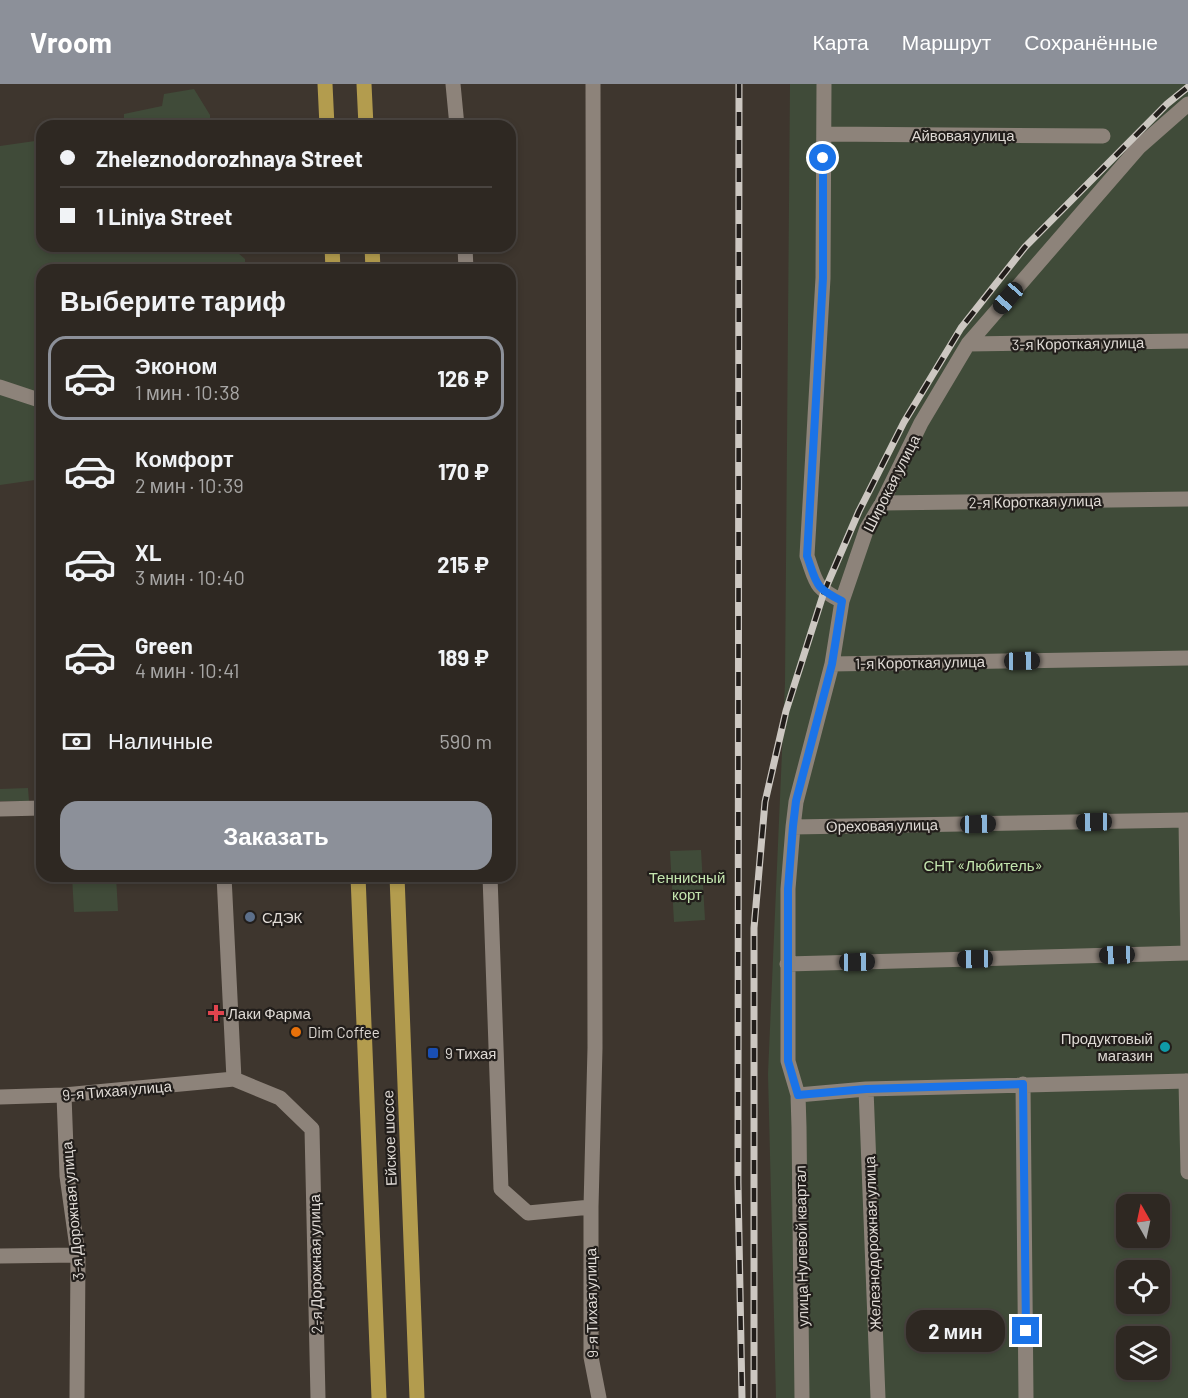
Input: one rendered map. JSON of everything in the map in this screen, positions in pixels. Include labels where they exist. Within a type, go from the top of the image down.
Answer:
[{"type":"main road","points":[[325,84],[327,120]]},
{"type":"main road","points":[[364,84],[366,120]]},
{"type":"main road","points":[[358,882],[379,1398]]},
{"type":"main road","name":"Ейское шоссе","points":[[397,882],[417,1398]]},
{"type":"street","points":[[453,84],[456,120]]},
{"type":"street","name":"9-я Тихая улица","points":[[593,84],[596,1048],[591,1207],[591,1357],[599,1398]]},
{"type":"street","points":[[824,84],[823,278],[807,556],[817,584],[824,592],[842,601]]},
{"type":"street","name":"Широкая улица","points":[[798,1095],[788,1061],[786,964],[788,889],[796,801],[832,664],[842,601],[867,528],[921,423],[968,344],[1139,147],[1188,104]]},
{"type":"street","name":"Айвовая улица","points":[[824,134],[1103,136]]},
{"type":"street","name":"3-я Короткая улица","points":[[968,344],[1188,342]]},
{"type":"street","points":[[0,387],[36,399]]},
{"type":"street","name":"2-я Короткая улица","points":[[882,502],[1188,499]]},
{"type":"street","name":"1-я Короткая улица","points":[[832,664],[1188,658]]},
{"type":"street","points":[[0,809],[36,808]]},
{"type":"street","points":[[786,964],[1188,953],[1187,820]]},
{"type":"street","name":"Ореховая улица","points":[[793,826],[1187,820]]},
{"type":"street","points":[[224,882],[234,1079]]},
{"type":"street","points":[[490,882],[501,1189],[528,1213],[591,1207]]},
{"type":"street","name":"9-я Тихая улица","points":[[0,1096],[64,1095],[234,1079]]},
{"type":"street","name":"2-я Дорожная улица","points":[[234,1079],[280,1098],[312,1129],[318,1398]]},
{"type":"street","points":[[798,1095],[866,1089],[1187,1081],[1188,1172]]},
{"type":"street","points":[[1023,1084],[1026,1398]]},
{"type":"street","name":"Железнодорожная улица","points":[[866,1089],[878,1398]]},
{"type":"street","name":"3-я Дорожная улица","points":[[64,1095],[67,1176],[78,1256],[77,1398]]},
{"type":"street","name":"улица Нулевой квартал","points":[[798,1095],[802,1398]]},
{"type":"street","points":[[0,1256],[78,1256]]},
{"type":"green space","name":"СНТ «Любитель»","points":[[790,84],[1188,84],[1188,1398],[776,1398],[768,1074],[785,683]]},
{"type":"green space","points":[[194,89],[210,115],[210,120],[124,120],[124,114],[162,106],[164,94]]},
{"type":"green space","points":[[36,141],[36,252],[237,252],[245,259],[245,264],[36,264],[36,480],[0,485],[0,146]]},
{"type":"green space","points":[[28,788],[29,801],[0,801],[0,789]]},
{"type":"green space","name":"Теннисный корт","points":[[701,850],[705,920],[674,922],[670,851]]},
{"type":"green space","points":[[72,882],[116,882],[118,911],[74,912]]},
{"type":"railway","points":[[739,84],[738,1183],[742,1398]]},
{"type":"railway","points":[[754,1398],[754,928],[765,802],[786,711],[824,592],[859,511],[904,422],[961,328],[1025,247],[1167,104],[1188,87]]},
{"type":"place","name":"СДЭК","points":[[250,917]]},
{"type":"place","name":"Лаки Фарма","points":[[216,1013]]},
{"type":"place","name":"Dim Coffee","points":[[296,1032]]},
{"type":"place","name":"Продуктовый магазин","points":[[1165,1047]]},
{"type":"place","name":"9 Тихая","points":[[433,1053]]},
{"type":"route","points":[[823,158],[823,278],[807,556],[817,584],[824,592],[842,601],[832,664],[796,801],[793,826],[788,889],[786,964],[788,1061],[798,1095],[866,1089],[1023,1084],[1026,1331]]}]
